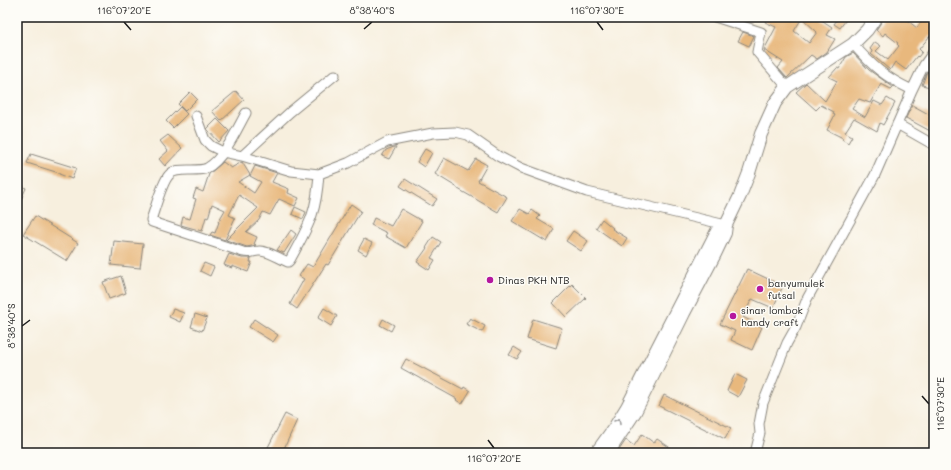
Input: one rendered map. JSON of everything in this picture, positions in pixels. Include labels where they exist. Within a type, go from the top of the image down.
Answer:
[{"type":"main road","points":[[608,453],[627,407],[718,230],[726,224],[742,190],[771,111],[786,87],[853,44],[867,30],[876,17]]},
{"type":"main road","points":[[596,453],[613,438]]},
{"type":"street","points":[[715,17],[762,32],[757,52],[786,87]]},
{"type":"street","points":[[853,44],[882,74],[912,90]]},
{"type":"street","points":[[755,453],[758,446],[760,433],[759,424],[763,403],[807,298],[875,174],[912,90],[924,66],[934,51]]},
{"type":"street","points":[[924,66],[934,68]]},
{"type":"street","points":[[242,156],[290,112],[335,75]]},
{"type":"street","points":[[246,112],[224,152],[208,167],[170,173],[164,184],[151,220],[152,222],[243,252],[250,253],[263,251],[288,262],[307,229],[313,214],[317,196],[319,174]]},
{"type":"street","points":[[196,116],[205,140],[211,146],[224,152],[291,171],[319,174],[348,164],[387,142],[433,133],[455,132],[468,135],[498,156],[521,168],[579,190],[726,224]]},
{"type":"street","points":[[897,124],[934,145]]},
{"type":"building","points":[[767,17],[822,17],[820,19],[832,27],[827,35],[835,39],[827,52],[817,59],[811,55],[787,78],[778,68],[783,62],[764,50],[776,27],[765,22]],"holes":[[[802,18],[817,32],[809,43],[794,31]]]},
{"type":"building","points":[[839,17],[848,17],[840,28],[834,24]]},
{"type":"building","points":[[883,17],[903,17],[917,28],[924,17],[934,25],[934,39],[930,36],[919,49],[922,52],[906,70],[895,62],[890,70],[871,54],[872,51],[870,49],[875,42],[881,46],[876,51],[888,60],[899,46],[897,44],[898,43],[885,33],[883,36],[876,30]]},
{"type":"building","points":[[743,32],[754,36],[749,46],[738,41]]},
{"type":"building","points":[[853,53],[869,70],[893,87],[891,89],[881,84],[870,103],[859,99],[852,109],[865,117],[874,101],[882,105],[887,98],[895,103],[883,125],[880,123],[877,131],[854,118],[845,132],[852,136],[848,143],[842,139],[843,138],[827,130],[835,115],[833,114],[834,112],[821,105],[816,110],[796,92],[806,83],[825,101],[837,81],[829,77],[837,68],[839,69],[846,57]]},
{"type":"building","points":[[927,72],[934,74],[934,88],[922,85]]},
{"type":"building","points":[[236,91],[244,100],[221,121],[212,111]]},
{"type":"building","points":[[190,92],[197,99],[185,111],[178,104]]},
{"type":"building","points":[[912,105],[934,117],[934,133],[906,118]]},
{"type":"building","points":[[180,107],[187,114],[173,128],[166,121]]},
{"type":"building","points":[[217,119],[229,131],[219,142],[207,129]]},
{"type":"building","points":[[168,135],[182,148],[165,166],[159,159],[168,151],[160,141]]},
{"type":"building","points":[[396,147],[389,159],[382,156],[386,150]]},
{"type":"building","points":[[425,149],[432,153],[424,167],[417,162]]},
{"type":"building","points":[[31,154],[76,168],[72,179],[59,173],[27,163]]},
{"type":"building","points":[[444,158],[468,171],[476,159],[487,165],[478,181],[507,197],[498,212],[435,174]]},
{"type":"building","points":[[223,162],[231,168],[242,162],[250,175],[238,182],[254,193],[261,182],[250,176],[255,166],[277,173],[272,182],[289,189],[288,193],[299,198],[295,206],[279,199],[270,215],[263,212],[259,220],[246,232],[257,237],[254,244],[256,245],[247,247],[226,240],[258,208],[239,195],[229,215],[235,218],[225,240],[210,235],[212,232],[215,233],[218,222],[225,210],[212,204],[202,231],[181,225],[183,217],[190,219],[196,199],[193,198],[196,189],[203,192],[209,174]]},
{"type":"building","points":[[405,179],[437,199],[432,206],[400,186]]},
{"type":"building","points":[[17,184],[26,188],[17,209]]},
{"type":"building","points":[[351,204],[361,211],[328,265],[326,264],[297,309],[290,304],[304,279],[299,276],[307,264],[313,267]]},
{"type":"building","points":[[295,207],[306,212],[303,219],[292,214]]},
{"type":"building","points":[[401,209],[422,221],[406,248],[385,236],[387,233],[371,225],[374,218],[391,226]]},
{"type":"building","points":[[520,209],[529,214],[532,210],[540,216],[537,219],[554,229],[547,242],[512,221]]},
{"type":"building","points":[[35,216],[78,243],[67,261],[23,234]]},
{"type":"building","points":[[602,219],[613,228],[612,229],[627,238],[622,246],[596,228]]},
{"type":"building","points":[[291,230],[296,234],[284,253],[277,250]]},
{"type":"building","points":[[573,231],[588,241],[581,251],[566,241]]},
{"type":"building","points":[[433,237],[441,242],[431,258],[435,260],[429,270],[417,262]]},
{"type":"building","points":[[364,239],[372,243],[366,255],[358,250]]},
{"type":"building","points":[[114,241],[143,244],[140,268],[111,265]]},
{"type":"building","points":[[229,254],[242,258],[251,258],[250,262],[252,262],[248,272],[232,266],[232,268],[224,265]]},
{"type":"building","points":[[204,263],[214,267],[210,276],[200,271]]},
{"type":"building","points":[[747,269],[783,286],[773,308],[752,299],[743,317],[762,327],[752,350],[731,340],[735,331],[720,324]]},
{"type":"building","points":[[121,276],[126,293],[109,299],[103,282]]},
{"type":"building","points":[[572,284],[586,298],[566,317],[553,303]]},
{"type":"building","points":[[324,308],[337,316],[331,326],[318,318]]},
{"type":"building","points":[[173,309],[184,313],[180,322],[169,317]]},
{"type":"building","points":[[195,314],[207,318],[202,331],[191,327]]},
{"type":"building","points":[[470,318],[485,326],[482,332],[466,324]]},
{"type":"building","points":[[254,319],[278,335],[273,342],[249,327]]},
{"type":"building","points":[[383,319],[394,325],[391,331],[380,325]]},
{"type":"building","points":[[533,319],[562,328],[556,348],[527,339]]},
{"type":"building","points":[[514,347],[522,352],[517,359],[509,355]]},
{"type":"building","points":[[406,359],[463,389],[464,387],[470,391],[462,404],[456,400],[457,399],[401,368]]},
{"type":"building","points":[[735,374],[747,380],[738,397],[727,391]]},
{"type":"building","points":[[664,395],[731,428],[725,439],[659,406]]},
{"type":"building","points":[[285,414],[297,420],[282,453],[269,453],[266,451]]},
{"type":"building","points":[[642,434],[654,443],[657,439],[678,453],[617,453],[626,440],[634,446]]},
{"type":"place","name":"Dinas PKH NTB","points":[[490,280]]},
{"type":"place","name":"banyumulek futsal","points":[[760,289]]},
{"type":"place","name":"sinar lombok handy craft","points":[[733,316]]}]
